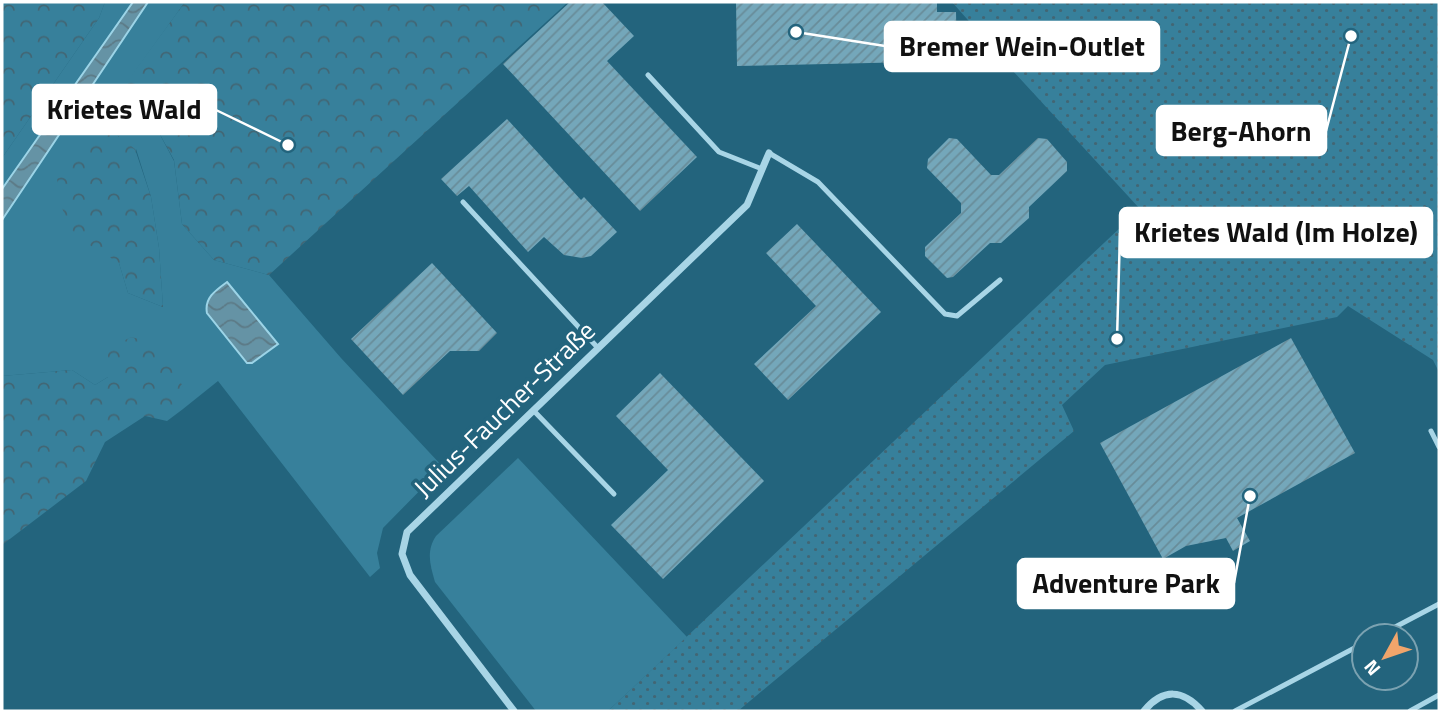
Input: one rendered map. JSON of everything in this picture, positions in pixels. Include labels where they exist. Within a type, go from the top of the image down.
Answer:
[{"type":"street","name":"Julius-Faucher-Straße","points":[[514,711],[410,575],[402,554],[407,532],[747,205],[769,153]]},
{"type":"street","points":[[1144,711],[1152,701],[1165,694],[1180,694],[1194,702],[1202,711]]},
{"type":"lane","points":[[648,75],[719,152],[762,169]]},
{"type":"lane","points":[[769,153],[818,181],[945,314],[957,316],[1000,280]]},
{"type":"lane","points":[[463,202],[598,348]]},
{"type":"lane","points":[[533,410],[614,494]]},
{"type":"lane","points":[[1431,431],[1439,447]]},
{"type":"lane","points":[[1405,622],[1439,604]]},
{"type":"lane","points":[[1235,711],[1350,650]]},
{"type":"lane","points":[[1410,711],[1439,695]]},
{"type":"green space","points":[[2,2],[105,2],[99,18],[2,158]]},
{"type":"green space","points":[[105,2],[133,2],[2,189],[2,158],[99,18]]},
{"type":"green space","points":[[148,2],[185,2],[118,95],[157,129],[174,161],[182,224],[214,260],[269,275],[341,358],[443,467],[383,528],[377,553],[380,568],[370,577],[218,381],[183,409],[183,387],[108,377],[95,385],[72,370],[2,376],[2,220]],"holes":[[[136,149],[151,197],[159,248],[163,307],[128,293],[119,263]]]},
{"type":"green space","points":[[185,2],[568,2],[269,275],[214,260],[182,224],[174,160],[157,129],[117,95]]},
{"type":"green space","points":[[952,2],[1439,2],[1439,372],[1433,360],[1348,306],[1337,317],[1105,365],[1062,405],[1074,431],[738,711],[608,711],[1140,209]]},
{"type":"green space","points":[[108,128],[135,149],[151,197],[159,248],[163,307],[128,293],[119,263],[75,236],[59,202],[57,177],[88,135]]},
{"type":"green space","points":[[131,337],[161,344],[183,387],[183,409],[167,421],[145,416],[105,442],[86,481],[2,545],[2,376],[72,370],[95,385],[108,377],[108,349]]},
{"type":"green space","points":[[518,458],[687,637],[608,711],[536,711],[435,582],[430,553],[436,536]]},
{"type":"water","points":[[133,2],[148,2],[2,220],[2,189]]},
{"type":"water","points":[[227,282],[278,344],[252,363],[247,363],[207,313],[209,299]]},
{"type":"building","points":[[570,2],[602,2],[634,36],[607,61],[697,157],[640,211],[503,64]]},
{"type":"building","points":[[736,2],[937,2],[937,12],[956,12],[957,61],[737,66]]},
{"type":"building","points":[[507,119],[581,200],[584,197],[617,232],[591,256],[582,258],[564,255],[544,237],[528,252],[469,186],[457,196],[441,179]]},
{"type":"building","points":[[949,138],[957,139],[991,175],[999,175],[1038,138],[1047,139],[1067,162],[1067,171],[1029,207],[1029,218],[1001,243],[990,243],[953,277],[947,278],[925,256],[925,247],[961,213],[961,203],[927,168],[928,159]]},
{"type":"building","points":[[797,224],[881,312],[788,400],[754,364],[816,306],[766,253]]},
{"type":"building","points":[[432,263],[497,333],[479,351],[450,351],[403,395],[351,339]]},
{"type":"building","points":[[1291,338],[1355,453],[1237,518],[1250,541],[1233,551],[1226,538],[1186,546],[1163,559],[1100,443]]},
{"type":"building","points":[[660,373],[764,481],[663,579],[611,525],[668,470],[616,416]]},
{"type":"place","name":"Bremer Wein-Outlet","points":[[796,32]]},
{"type":"place","name":"Berg-Ahorn","points":[[1351,36]]},
{"type":"place","name":"Krietes Wald","points":[[288,145]]},
{"type":"place","name":"Krietes Wald (Im Holze)","points":[[1117,339]]},
{"type":"place","name":"Adventure Park","points":[[1250,496]]}]
